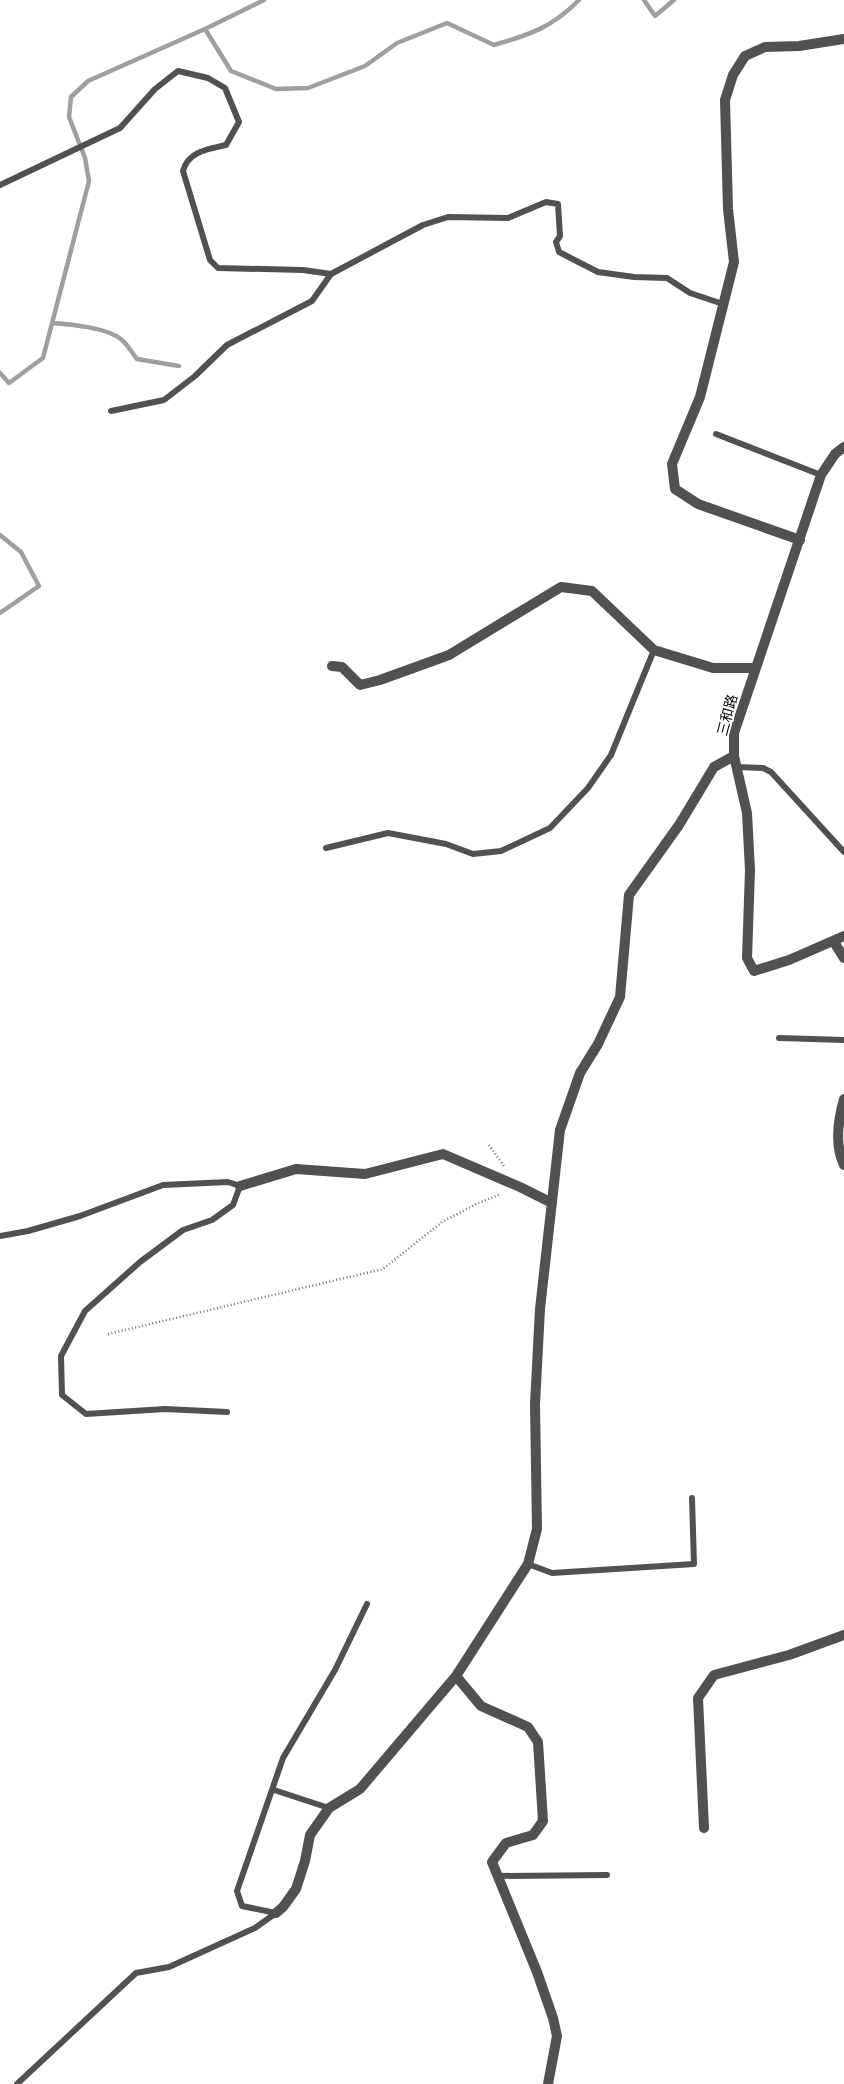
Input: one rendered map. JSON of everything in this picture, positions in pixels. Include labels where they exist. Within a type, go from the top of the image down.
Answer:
[{"type":"street","points":[[800,540],[698,504],[674,489],[672,464],[700,397],[734,262],[728,209],[725,100],[733,76],[745,56],[766,47],[800,46],[844,39]]},
{"type":"street","name":"三和路","points":[[839,939],[754,970],[747,958],[750,870],[747,813],[734,756],[734,733],[821,475],[835,454],[844,447]]},
{"type":"street","points":[[332,666],[342,667],[360,684],[380,680],[449,655],[561,587],[592,591],[654,650],[713,668],[755,668]]},
{"type":"street","points":[[276,1912],[283,1907],[296,1889],[305,1861],[310,1835],[329,1808],[360,1789],[456,1676],[528,1564],[537,1529],[535,1404],[540,1308],[560,1130],[580,1073],[598,1044],[620,997],[629,895],[679,825],[714,767],[734,756]]},
{"type":"street","points":[[839,939],[844,958]]},
{"type":"street","points":[[844,1099],[837,1124],[840,1158],[844,1165]]},
{"type":"street","points":[[240,1186],[296,1169],[365,1174],[443,1154],[552,1203]]},
{"type":"street","points":[[704,1828],[698,1698],[714,1675],[789,1655],[844,1636]]},
{"type":"street","points":[[456,1676],[481,1706],[528,1728],[538,1742],[543,1822],[533,1834],[506,1843],[498,1851],[492,1862],[496,1876],[537,1972],[553,2018],[557,2036],[548,2084]]},
{"type":"lane","points":[[0,185],[120,128],[154,89],[178,71],[208,78],[225,88],[239,122],[226,145],[200,151],[185,163],[183,171],[210,260],[218,268],[303,270],[331,274]]},
{"type":"lane","points":[[111,411],[164,400],[194,376],[227,345],[312,301],[331,274],[423,225],[448,217],[508,218],[546,202],[558,204],[560,236],[556,242],[560,252],[598,272],[634,277],[667,278],[690,293],[722,304]]},
{"type":"lane","points":[[716,434],[821,475]]},
{"type":"lane","points":[[326,848],[388,833],[446,844],[473,854],[501,851],[550,828],[588,788],[611,755],[654,650]]},
{"type":"lane","points":[[737,767],[763,768],[771,772],[844,852]]},
{"type":"lane","points":[[779,1038],[844,1040]]},
{"type":"lane","points":[[0,1236],[28,1231],[80,1216],[163,1185],[228,1182],[240,1186],[232,1205],[212,1220],[183,1230],[140,1262],[85,1311],[61,1356],[62,1396],[86,1414],[165,1409],[227,1412]]},
{"type":"lane","points":[[528,1564],[552,1573],[694,1564],[692,1498]]},
{"type":"lane","points":[[276,1912],[242,1906],[237,1891],[274,1790],[283,1758],[335,1670],[367,1604]]},
{"type":"lane","points":[[274,1790],[329,1808]]},
{"type":"lane","points":[[496,1876],[607,1875]]},
{"type":"lane","points":[[17,2084],[136,1973],[169,1967],[255,1928],[276,1912]]},
{"type":"path","points":[[108,1334],[383,1269],[442,1222],[476,1204],[520,1187],[489,1146]]},
{"type":"waterway","points":[[0,373],[9,383],[43,358],[89,181],[85,158],[69,117],[71,97],[88,81],[205,29],[264,0]]},
{"type":"waterway","points":[[205,29],[231,71],[276,89],[308,88],[365,66],[397,43],[447,23],[494,45],[540,29],[560,17],[579,0]]},
{"type":"waterway","points":[[644,0],[655,16],[674,0]]},
{"type":"waterway","points":[[53,323],[89,327],[108,332],[122,340],[137,359],[179,366]]},
{"type":"waterway","points":[[0,535],[21,552],[39,586],[0,613]]}]
